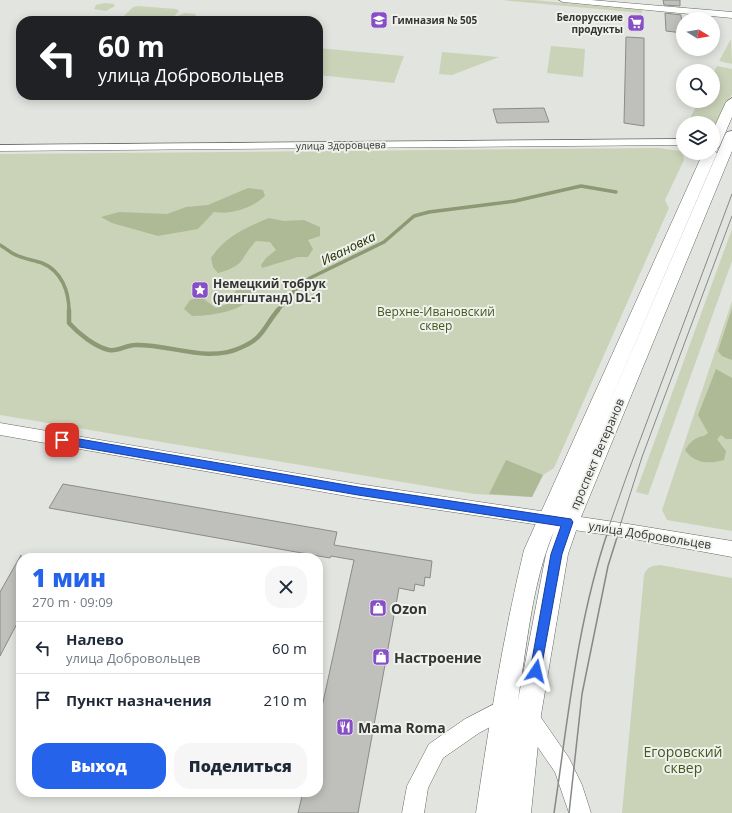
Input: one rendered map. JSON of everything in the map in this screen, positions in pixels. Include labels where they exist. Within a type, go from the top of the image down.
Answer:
[{"type":"main road","name":"проспект Ветеранов","points":[[720,144],[732,102]]},
{"type":"main road","name":"проспект Ветеранов","points":[[490,813],[504,709],[522,612],[534,558],[558,521],[713,160]]},
{"type":"main road","name":"проспект Ветеранов","points":[[517,813],[528,715],[557,554],[558,521]]},
{"type":"street","points":[[563,0],[732,15]]},
{"type":"street","name":"улица Здоровцева","points":[[0,148],[676,142]]},
{"type":"street","name":"улица Добровольцев","points":[[0,430],[358,491],[732,549]]},
{"type":"street","points":[[413,813],[418,786],[436,751],[472,726],[504,709]]},
{"type":"street","points":[[528,715],[562,765],[571,785],[580,813]]},
{"type":"green space","points":[[501,0],[533,0],[642,10],[642,13]]},
{"type":"green space","points":[[105,3],[114,4],[115,6],[106,11],[94,9],[96,5]]},
{"type":"green space","points":[[138,6],[176,9],[179,11],[175,16],[124,16],[133,7]]},
{"type":"green space","points":[[185,13],[195,14],[196,16],[177,16]]},
{"type":"green space","points":[[731,39],[732,64],[719,61]]},
{"type":"green space","points":[[551,46],[585,49],[583,77],[547,73]]},
{"type":"green space","points":[[323,48],[404,56],[394,83],[323,76]]},
{"type":"green space","points":[[442,52],[499,57],[452,75],[439,74]]},
{"type":"green space","points":[[720,67],[732,69],[732,94],[720,120],[720,116],[691,116],[695,108],[720,108]]},
{"type":"green space","name":"Верхне-Ивановский сквер","points":[[659,148],[676,150],[676,160],[684,160],[665,200],[669,208],[554,468],[543,475],[532,497],[474,494],[0,415],[0,154]]},
{"type":"green space","points":[[248,188],[263,190],[265,196],[254,204],[241,210],[221,213],[214,212],[198,229],[158,236],[112,223],[101,217],[119,212],[167,214],[186,207],[208,205]]},
{"type":"green space","points":[[269,218],[284,221],[304,220],[320,227],[320,236],[308,240],[313,249],[308,257],[298,257],[262,268],[261,265],[266,258],[276,250],[270,242],[256,241],[242,261],[234,267],[218,273],[213,267],[211,258],[222,244],[229,238],[252,225]]},
{"type":"green space","points":[[732,229],[732,261],[648,495],[636,492]]},
{"type":"green space","points":[[251,289],[252,296],[246,302],[237,308],[225,312],[211,315],[192,316],[184,309],[190,300],[201,297],[216,308],[227,304],[236,290]]},
{"type":"green space","points":[[732,301],[732,531],[667,520],[662,510]]},
{"type":"green space","points":[[732,308],[732,360],[722,356],[718,351]]},
{"type":"green space","points":[[716,369],[732,378],[732,439],[726,439],[721,435],[717,439],[726,451],[724,460],[702,462],[693,458],[685,450],[693,440],[708,433],[698,415]]},
{"type":"green space","points":[[506,460],[543,475],[532,497],[489,494]]},
{"type":"green space","name":"Егоровский сквер","points":[[660,565],[732,578],[732,813],[622,813],[644,575],[646,570],[650,567]]},
{"type":"building","points":[[663,0],[680,0],[680,6],[664,5]]},
{"type":"building","points":[[665,13],[676,14],[676,32],[666,31]]},
{"type":"building","points":[[626,37],[644,38],[644,126],[624,123]]},
{"type":"building","points":[[544,108],[549,122],[497,123],[493,109]]},
{"type":"building","points":[[63,484],[337,532],[334,545],[432,561],[430,578],[425,577],[424,586],[415,584],[414,591],[399,588],[358,813],[298,813],[302,797],[323,797],[323,702],[354,560],[331,556],[330,558],[323,557],[323,553],[302,553],[49,508]]},
{"type":"building","points":[[16,564],[16,626],[0,656],[0,592]]},
{"type":"waterway","name":"Ивановка","points":[[277,311],[296,289],[310,278],[384,242],[414,216],[429,212],[515,201],[581,186],[616,192]]},
{"type":"waterway","name":"Ивановка","points":[[0,245],[22,258],[42,263],[55,271],[63,283],[68,297],[69,323],[87,339],[98,346],[109,350],[132,345],[148,345],[188,352],[215,354],[227,352],[240,348],[259,336],[278,310]]},
{"type":"tram line","points":[[607,532],[732,194]]},
{"type":"tram line","points":[[618,532],[642,457],[732,216]]},
{"type":"tram line","points":[[554,813],[569,706],[581,635],[597,565],[608,531]]},
{"type":"tram line","points":[[569,813],[582,694],[608,566],[619,531]]},
{"type":"place","name":"Гимназия № 505","points":[[379,20]]},
{"type":"place","name":"Белорусские продукты","points":[[636,23]]},
{"type":"place","name":"Немецкий тобрук (рингштанд) DL-1","points":[[200,290]]},
{"type":"place","name":"Ozon","points":[[378,608]]},
{"type":"place","name":"Настроение","points":[[381,657]]},
{"type":"place","name":"Mama Roma","points":[[345,727]]},
{"type":"route","points":[[62,440],[358,491],[568,522],[557,554],[536,671]]}]
